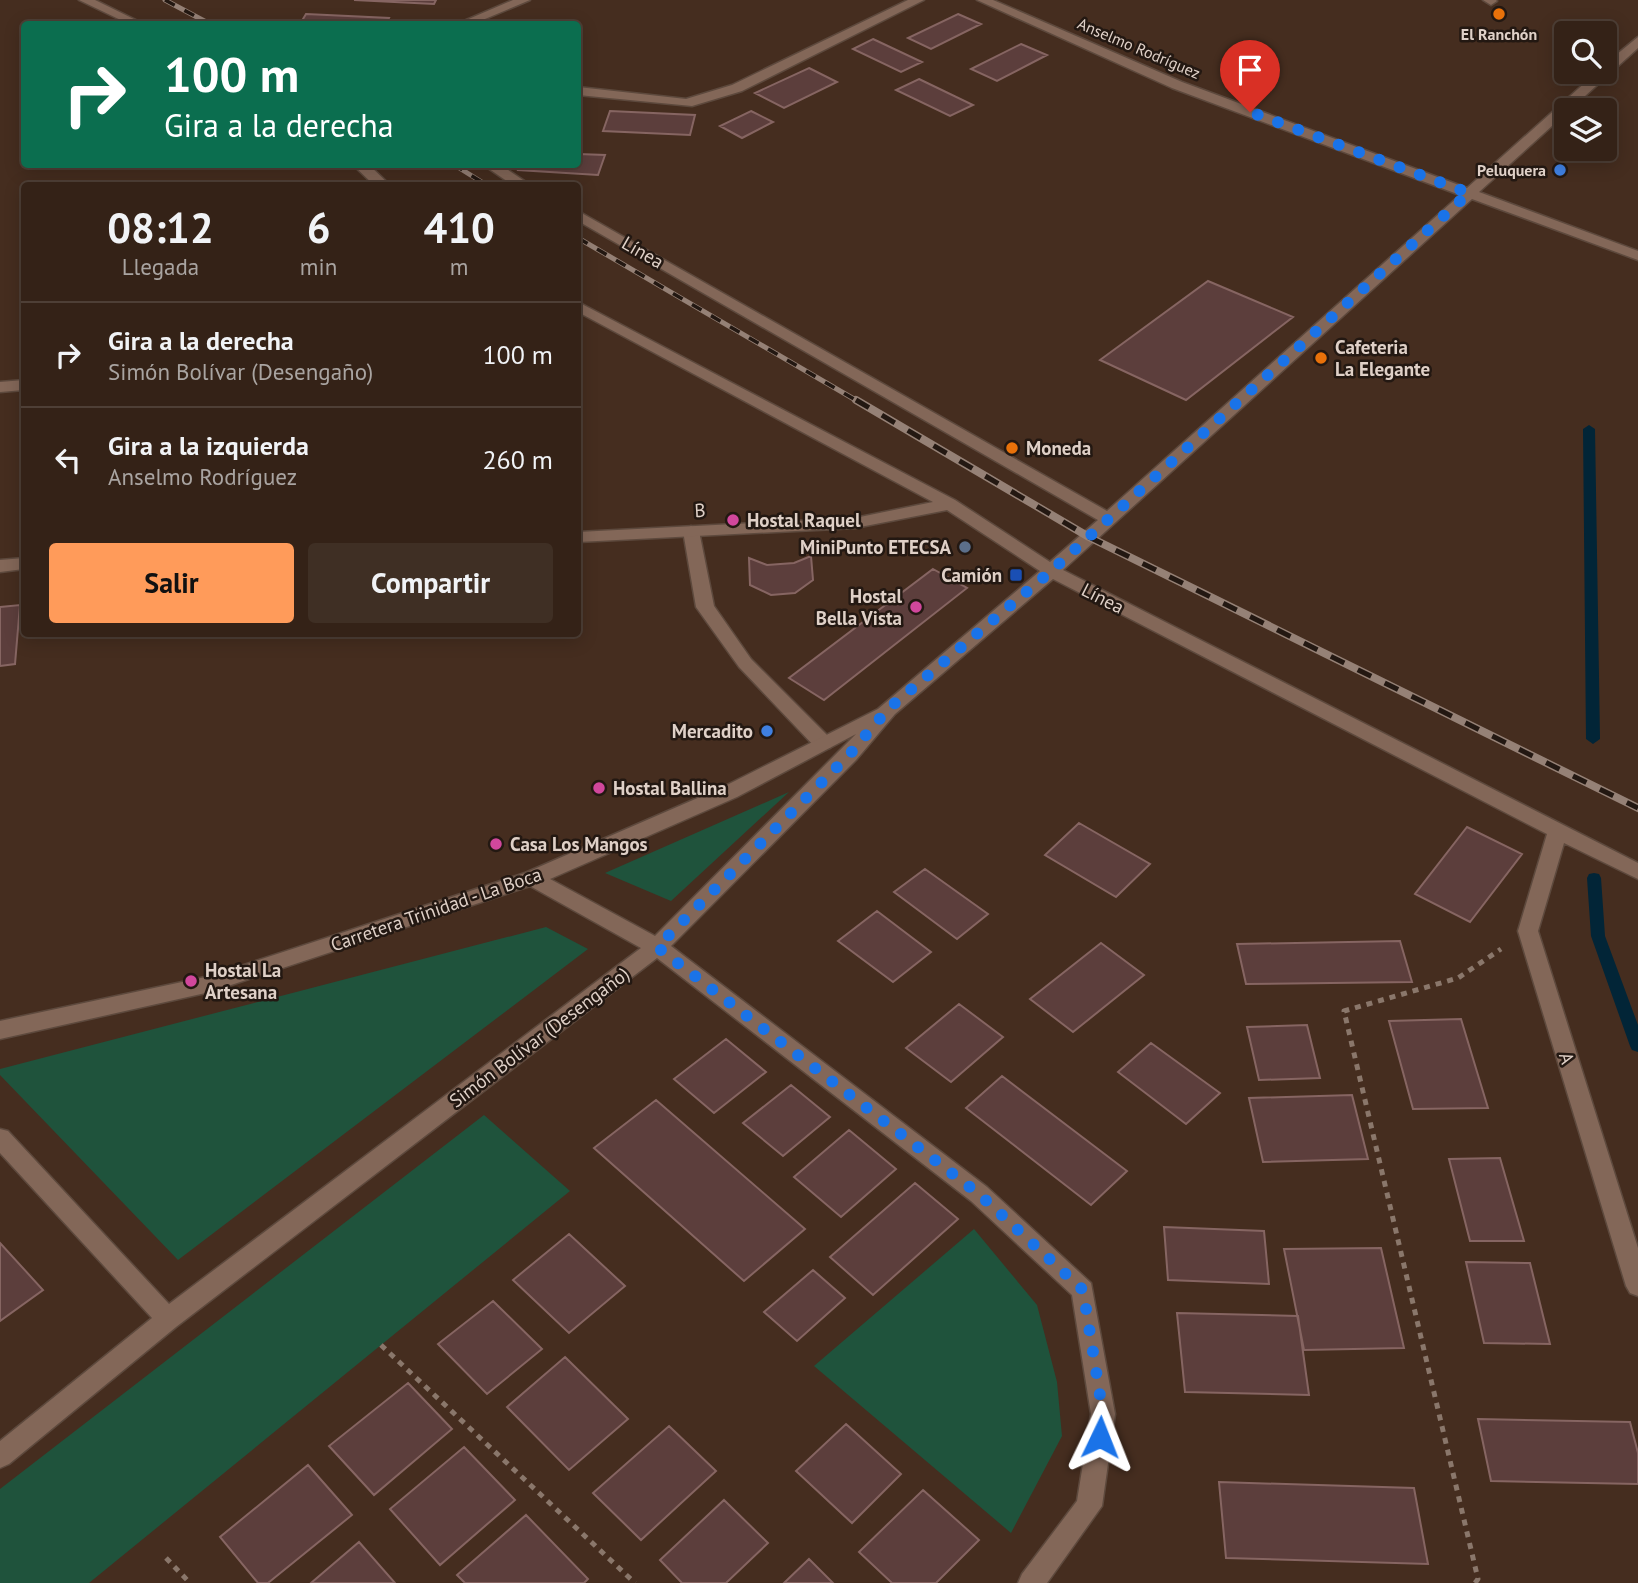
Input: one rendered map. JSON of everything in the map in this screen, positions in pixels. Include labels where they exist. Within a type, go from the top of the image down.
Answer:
[{"type":"street","points":[[85,0],[131,21]]},
{"type":"street","points":[[473,21],[524,0]]},
{"type":"street","points":[[581,90],[687,103],[737,88],[918,0]]},
{"type":"street","name":"Anselmo Rodríguez","points":[[983,0],[1177,85],[1638,256]]},
{"type":"street","name":"Simón Bolívar (Desengaño)","points":[[1617,60],[1638,41]]},
{"type":"street","name":"Simón Bolívar (Desengaño)","points":[[0,1456],[168,1319],[657,947],[849,755],[888,709],[1051,571],[1590,84]]},
{"type":"street","points":[[364,168],[379,182]]},
{"type":"street","points":[[496,168],[519,182]]},
{"type":"street","name":"Línea","points":[[581,217],[1109,519]]},
{"type":"street","name":"Línea","points":[[581,308],[983,524],[1051,571],[1638,872]]},
{"type":"street","points":[[0,387],[21,385]]},
{"type":"street","name":"B","points":[[581,537],[855,523],[949,505]]},
{"type":"street","points":[[691,531],[705,607],[745,663],[823,743]]},
{"type":"street","points":[[0,566],[21,564]]},
{"type":"street","name":"Carretera Trinidad - La Boca","points":[[0,1030],[210,984],[531,878],[730,792],[888,709]]},
{"type":"street","points":[[1528,932],[1558,830]]},
{"type":"street","points":[[531,878],[657,947],[979,1194],[1083,1290],[1103,1414],[1089,1506],[1031,1583]]},
{"type":"street","name":"A","points":[[1528,932],[1638,1286]]},
{"type":"street","points":[[0,1138],[168,1319]]},
{"type":"path","points":[[1475,1583],[1478,1579],[1344,1011],[1458,978],[1528,932]]},
{"type":"path","points":[[382,1345],[635,1583]]},
{"type":"path","points":[[166,1558],[190,1583]]},
{"type":"green space","points":[[789,792],[671,901],[605,873]]},
{"type":"green space","points":[[546,927],[588,949],[178,1260],[0,1075],[0,1069]]},
{"type":"green space","points":[[484,1115],[570,1191],[89,1583],[0,1583],[0,1489]]},
{"type":"green space","points":[[974,1229],[1037,1305],[1057,1382],[1062,1436],[1011,1533],[814,1366]]},
{"type":"building","points":[[354,0],[436,0],[434,4]]},
{"type":"building","points":[[306,14],[389,18],[388,21],[302,21]]},
{"type":"building","points":[[958,14],[981,24],[931,49],[908,38]]},
{"type":"building","points":[[873,39],[922,62],[901,72],[853,49]]},
{"type":"building","points":[[1021,44],[1047,55],[997,81],[971,69]]},
{"type":"building","points":[[809,68],[837,82],[784,108],[755,93]]},
{"type":"building","points":[[919,79],[973,105],[950,116],[896,90]]},
{"type":"building","points":[[610,111],[695,115],[690,135],[603,131]]},
{"type":"building","points":[[751,111],[773,122],[742,138],[720,126]]},
{"type":"building","points":[[581,154],[605,155],[598,175],[518,170],[581,168]]},
{"type":"building","points":[[1208,281],[1293,317],[1186,400],[1100,360]]},
{"type":"building","points":[[811,556],[813,580],[795,593],[771,595],[750,585],[749,558],[767,565],[794,563]]},
{"type":"building","points":[[933,569],[967,588],[824,700],[789,678]]},
{"type":"building","points":[[20,605],[15,664],[0,666],[0,607]]},
{"type":"building","points":[[1079,823],[1150,864],[1116,897],[1045,855]]},
{"type":"building","points":[[1467,827],[1522,854],[1470,922],[1415,894]]},
{"type":"building","points":[[925,869],[988,914],[957,939],[894,892]]},
{"type":"building","points":[[877,911],[931,952],[893,982],[838,941]]},
{"type":"building","points":[[1400,941],[1412,982],[1246,984],[1237,944]]},
{"type":"building","points":[[1101,943],[1144,975],[1073,1032],[1030,999]]},
{"type":"building","points":[[959,1004],[1003,1037],[951,1082],[906,1048]]},
{"type":"building","points":[[1461,1019],[1488,1108],[1413,1109],[1389,1021]]},
{"type":"building","points":[[1307,1025],[1320,1078],[1259,1080],[1247,1027]]},
{"type":"building","points":[[726,1039],[766,1072],[714,1113],[674,1079]]},
{"type":"building","points":[[1151,1043],[1220,1093],[1186,1124],[1118,1072]]},
{"type":"building","points":[[1002,1076],[1127,1171],[1091,1205],[966,1108]]},
{"type":"building","points":[[791,1085],[830,1117],[783,1156],[743,1123]]},
{"type":"building","points":[[1352,1095],[1368,1159],[1263,1162],[1249,1098]]},
{"type":"building","points":[[656,1100],[805,1229],[744,1281],[594,1148]]},
{"type":"building","points":[[849,1130],[896,1169],[841,1217],[794,1177]]},
{"type":"building","points":[[1500,1158],[1524,1241],[1470,1241],[1449,1159]]},
{"type":"building","points":[[915,1183],[958,1219],[873,1295],[830,1257]]},
{"type":"building","points":[[1164,1227],[1264,1231],[1269,1284],[1168,1280]]},
{"type":"building","points":[[569,1234],[625,1286],[569,1333],[513,1280]]},
{"type":"building","points":[[0,1243],[43,1290],[0,1321]]},
{"type":"building","points":[[1381,1248],[1404,1348],[1304,1350],[1284,1249]]},
{"type":"building","points":[[1466,1262],[1530,1263],[1550,1344],[1484,1343]]},
{"type":"building","points":[[813,1270],[845,1298],[797,1341],[764,1312]]},
{"type":"building","points":[[493,1301],[542,1349],[487,1394],[438,1344]]},
{"type":"building","points":[[1177,1313],[1298,1316],[1309,1395],[1185,1392]]},
{"type":"building","points":[[565,1357],[628,1419],[569,1470],[507,1407]]},
{"type":"building","points":[[408,1383],[452,1429],[374,1495],[329,1446]]},
{"type":"building","points":[[1478,1419],[1630,1422],[1638,1453],[1638,1484],[1491,1481]]},
{"type":"building","points":[[846,1424],[901,1474],[852,1523],[796,1471]]},
{"type":"building","points":[[669,1426],[716,1471],[641,1540],[593,1493]]},
{"type":"building","points":[[464,1447],[515,1500],[440,1565],[390,1509]]},
{"type":"building","points":[[308,1465],[352,1515],[268,1583],[258,1583],[220,1537]]},
{"type":"building","points":[[1219,1482],[1414,1488],[1428,1564],[1226,1558]]},
{"type":"building","points":[[923,1490],[979,1540],[936,1583],[892,1583],[859,1552]]},
{"type":"building","points":[[724,1500],[768,1543],[726,1583],[682,1583],[660,1560]]},
{"type":"building","points":[[526,1515],[588,1579],[584,1583],[465,1583],[457,1575]]},
{"type":"building","points":[[359,1542],[395,1583],[311,1583]]},
{"type":"building","points":[[809,1559],[833,1583],[784,1583]]},
{"type":"waterway","points":[[1589,429],[1593,739]]},
{"type":"waterway","points":[[1594,878],[1598,936],[1638,1046]]},
{"type":"railway","points":[[165,0],[204,21]]},
{"type":"railway","points":[[459,168],[482,182]]},
{"type":"railway","points":[[581,240],[859,402]]},
{"type":"railway","points":[[856,400],[1089,537],[1638,808]]},
{"type":"place","name":"El Ranchón","points":[[1499,14]]},
{"type":"place","name":"Peluquera","points":[[1560,170]]},
{"type":"place","name":"Cafeteria La Elegante","points":[[1321,358]]},
{"type":"place","name":"Moneda","points":[[1012,448]]},
{"type":"place","name":"Hostal Raquel","points":[[733,520]]},
{"type":"place","name":"MiniPunto ETECSA","points":[[965,547]]},
{"type":"place","name":"Camión","points":[[1016,575]]},
{"type":"place","name":"Hostal Bella Vista","points":[[916,607]]},
{"type":"place","name":"Mercadito","points":[[767,731]]},
{"type":"place","name":"Hostal Ballina","points":[[599,788]]},
{"type":"place","name":"Casa Los Mangos","points":[[496,844]]},
{"type":"place","name":"Hostal La Artesana","points":[[191,981]]},
{"type":"route","points":[[1100,1437],[1103,1414],[1083,1290],[979,1194],[657,947],[849,755],[888,709],[1051,571],[1469,193],[1250,112]]}]
